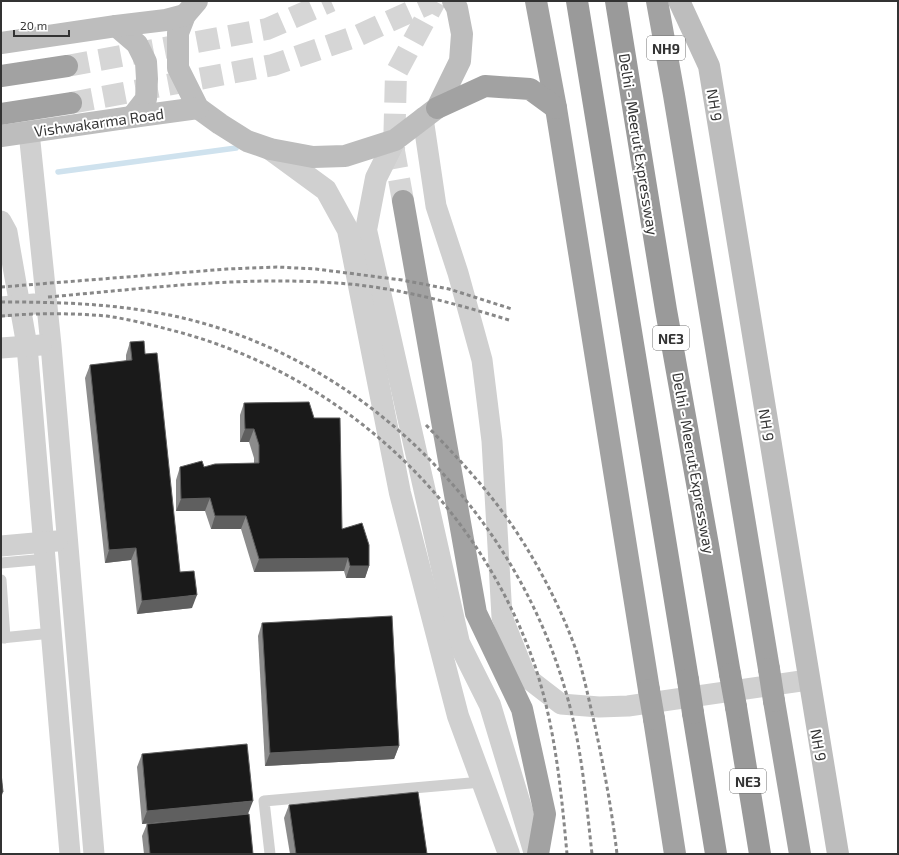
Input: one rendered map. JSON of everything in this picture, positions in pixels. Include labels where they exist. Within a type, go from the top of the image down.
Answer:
[{"type":"highway","points":[[536,1],[556,108],[675,854]]},
{"type":"highway","name":"NE3","points":[[577,1],[716,854]]},
{"type":"highway","name":"Delhi - Meerut Expressway","points":[[616,1],[666,310],[736,707],[760,854]]},
{"type":"highway","name":"NH9","points":[[657,1],[800,854]]},
{"type":"highway","points":[[1,76],[67,66]]},
{"type":"highway","points":[[430,113],[485,86],[530,89],[556,108]]},
{"type":"highway","points":[[1,114],[71,103]]},
{"type":"highway","points":[[403,201],[476,613],[522,709],[545,814],[538,854]]},
{"type":"main road","points":[[191,8],[178,33],[178,68],[198,108],[247,141],[270,149],[313,157],[345,156],[395,140],[430,113],[460,61],[462,34],[457,8],[453,1]]},
{"type":"main road","name":"NH 9","points":[[679,1],[709,66],[808,680],[838,854]]},
{"type":"main road","points":[[1,43],[166,20],[191,8]]},
{"type":"main road","points":[[116,26],[137,44],[146,62],[146,99],[132,117]]},
{"type":"main road","name":"Vishwakarma Road","points":[[1,136],[198,108]]},
{"type":"street","points":[[430,113],[436,206],[458,273],[482,360],[492,441],[502,618],[526,677],[561,704],[599,707],[628,706],[808,680]]},
{"type":"street","points":[[29,132],[51,345],[94,854]]},
{"type":"street","points":[[395,140],[376,178],[366,230],[459,643],[490,706],[535,854]]},
{"type":"street","points":[[270,149],[326,190],[348,230],[400,493],[458,716],[509,854]]},
{"type":"street","points":[[1,221],[7,232],[10,306],[27,346],[70,854]]},
{"type":"street","points":[[10,306],[46,303]]},
{"type":"street","points":[[1,348],[51,345]]},
{"type":"street","points":[[1,546],[45,551],[68,540]]},
{"type":"lane","points":[[1,563],[45,551]]},
{"type":"lane","points":[[1,580],[3,638],[52,632]]},
{"type":"lane","points":[[270,854],[264,801],[482,782]]},
{"type":"building","points":[[144,341],[145,354],[157,353],[180,572],[194,571],[197,595],[142,601],[136,548],[109,550],[90,365],[132,360],[130,342]]},
{"type":"building","points":[[309,402],[314,418],[340,418],[342,529],[362,523],[369,545],[369,566],[350,566],[348,558],[259,559],[246,516],[215,516],[210,498],[181,499],[180,467],[202,461],[204,467],[215,464],[259,463],[259,445],[254,429],[245,429],[244,403]]},
{"type":"building","points":[[392,616],[399,746],[270,753],[262,623]]},
{"type":"building","points":[[247,744],[253,801],[147,811],[142,754]]},
{"type":"building","points":[[1,773],[3,792],[1,792]]},
{"type":"building","points":[[418,792],[427,854],[296,854],[289,805]]},
{"type":"building","points":[[249,814],[253,854],[150,854],[147,824]]},
{"type":"waterway","points":[[58,172],[236,148]]},
{"type":"tunnel","points":[[67,66],[267,29],[331,1]]},
{"type":"tunnel","points":[[71,103],[273,65],[357,36],[434,1]]},
{"type":"tunnel","points":[[403,201],[394,151],[396,73],[435,1]]},
{"type":"railway","points":[[1,287],[227,269],[277,267],[316,269],[402,280],[449,289],[512,309]]},
{"type":"railway","points":[[48,297],[165,286],[242,282],[320,282],[359,285],[397,291],[453,304],[509,320]]},
{"type":"railway","points":[[1,302],[99,305],[147,311],[195,321],[261,344],[322,375],[379,414],[430,460],[475,512],[514,569],[544,631],[567,696],[572,716],[583,775],[592,854]]},
{"type":"railway","points":[[1,316],[27,314],[81,314],[107,316],[167,329],[229,349],[288,376],[343,410],[392,450],[437,496],[476,547],[509,603],[534,663],[547,710],[556,757],[567,854]]},
{"type":"railway","points":[[426,425],[477,479],[504,514],[525,545],[554,597],[576,650],[582,669],[605,774],[617,854]]}]
